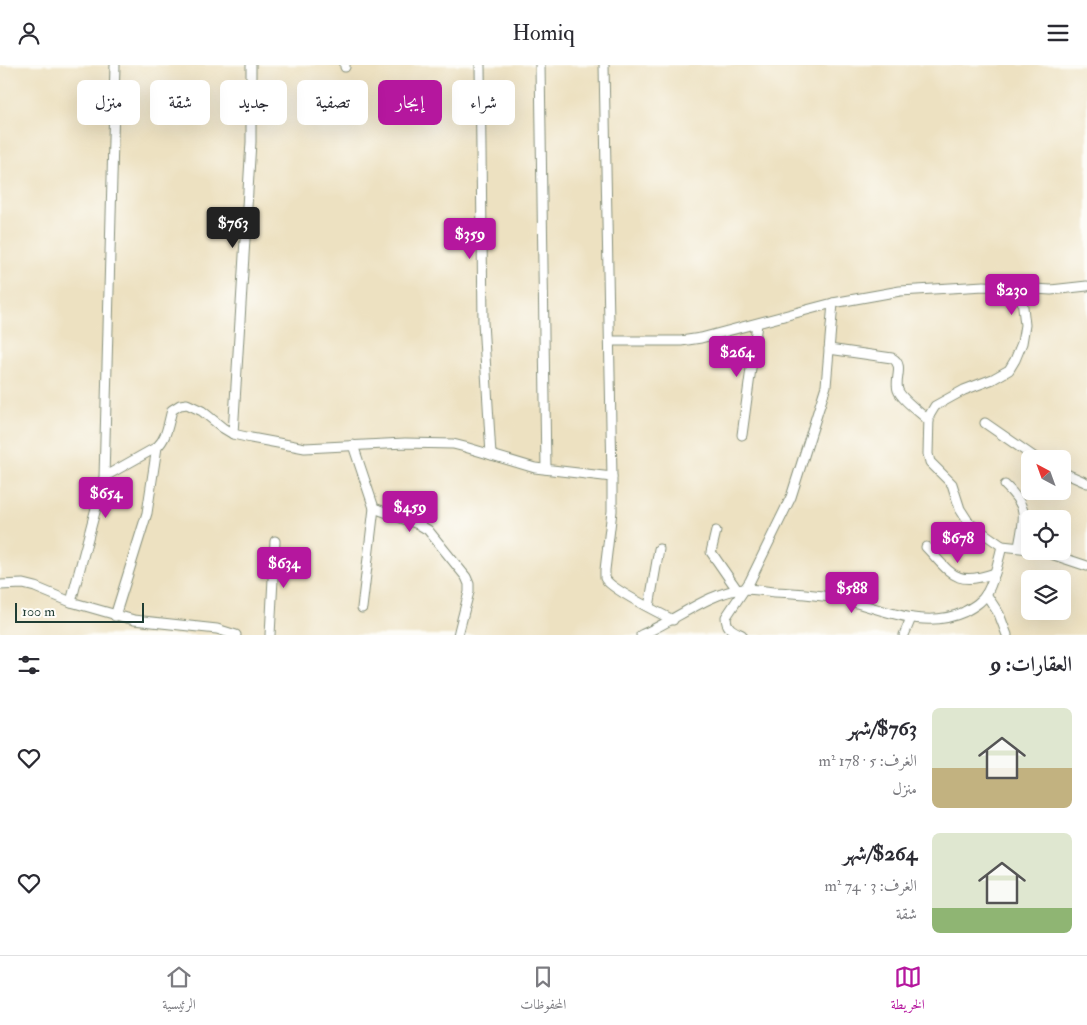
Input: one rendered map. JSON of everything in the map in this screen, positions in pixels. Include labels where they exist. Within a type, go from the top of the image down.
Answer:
[{"type":"street","points":[[71,602],[104,479],[114,65]]},
{"type":"street","points":[[233,434],[251,142],[251,65]]},
{"type":"street","points":[[480,65],[483,323],[491,455]]},
{"type":"street","points":[[540,65],[546,469]]},
{"type":"street","points":[[604,65],[612,477],[612,511],[605,569],[606,578],[609,583],[673,620]]},
{"type":"street","points":[[610,341],[681,341],[701,338],[833,303],[919,289],[984,286],[1051,290],[1087,286]]},
{"type":"street","points":[[1005,485],[1017,496],[1023,508],[1024,515],[1019,547],[1002,546],[969,523],[960,509],[952,484],[930,463],[928,454],[929,416],[935,406],[964,390],[993,379],[1009,370],[1022,343],[1025,325],[1021,289]]},
{"type":"street","points":[[742,635],[730,629],[726,623],[726,617],[763,555],[791,497],[826,386],[833,303]]},
{"type":"street","points":[[742,435],[757,324]]},
{"type":"street","points":[[829,349],[896,360],[899,364],[898,390],[929,421]]},
{"type":"street","points":[[104,479],[109,474],[157,447],[166,434],[172,410],[187,404],[202,411],[233,434],[305,448],[405,443],[453,445],[466,447],[529,466],[612,477]]},
{"type":"street","points":[[985,423],[1024,450]]},
{"type":"street","points":[[353,445],[374,508],[362,608]]},
{"type":"street","points":[[116,615],[148,513],[157,447]]},
{"type":"street","points":[[1071,476],[1087,483]]},
{"type":"street","points":[[374,508],[418,524],[428,530],[466,577],[469,584],[469,592],[458,635]]},
{"type":"street","points":[[716,531],[710,552],[712,557],[741,590]]},
{"type":"street","points":[[270,635],[275,541]]},
{"type":"street","points":[[641,635],[673,620],[703,602],[741,590],[799,593],[844,600],[911,618],[938,620],[974,607],[986,594],[995,573],[1002,546]]},
{"type":"street","points":[[926,547],[957,577],[967,580],[978,579],[995,573]]},
{"type":"street","points":[[648,607],[659,549]]},
{"type":"street","points":[[1069,560],[1087,566]]},
{"type":"street","points":[[0,585],[24,584],[71,602],[134,620],[217,629],[236,635]]},
{"type":"street","points":[[986,594],[999,614],[1007,635]]},
{"type":"street","points":[[904,635],[911,618]]}]
